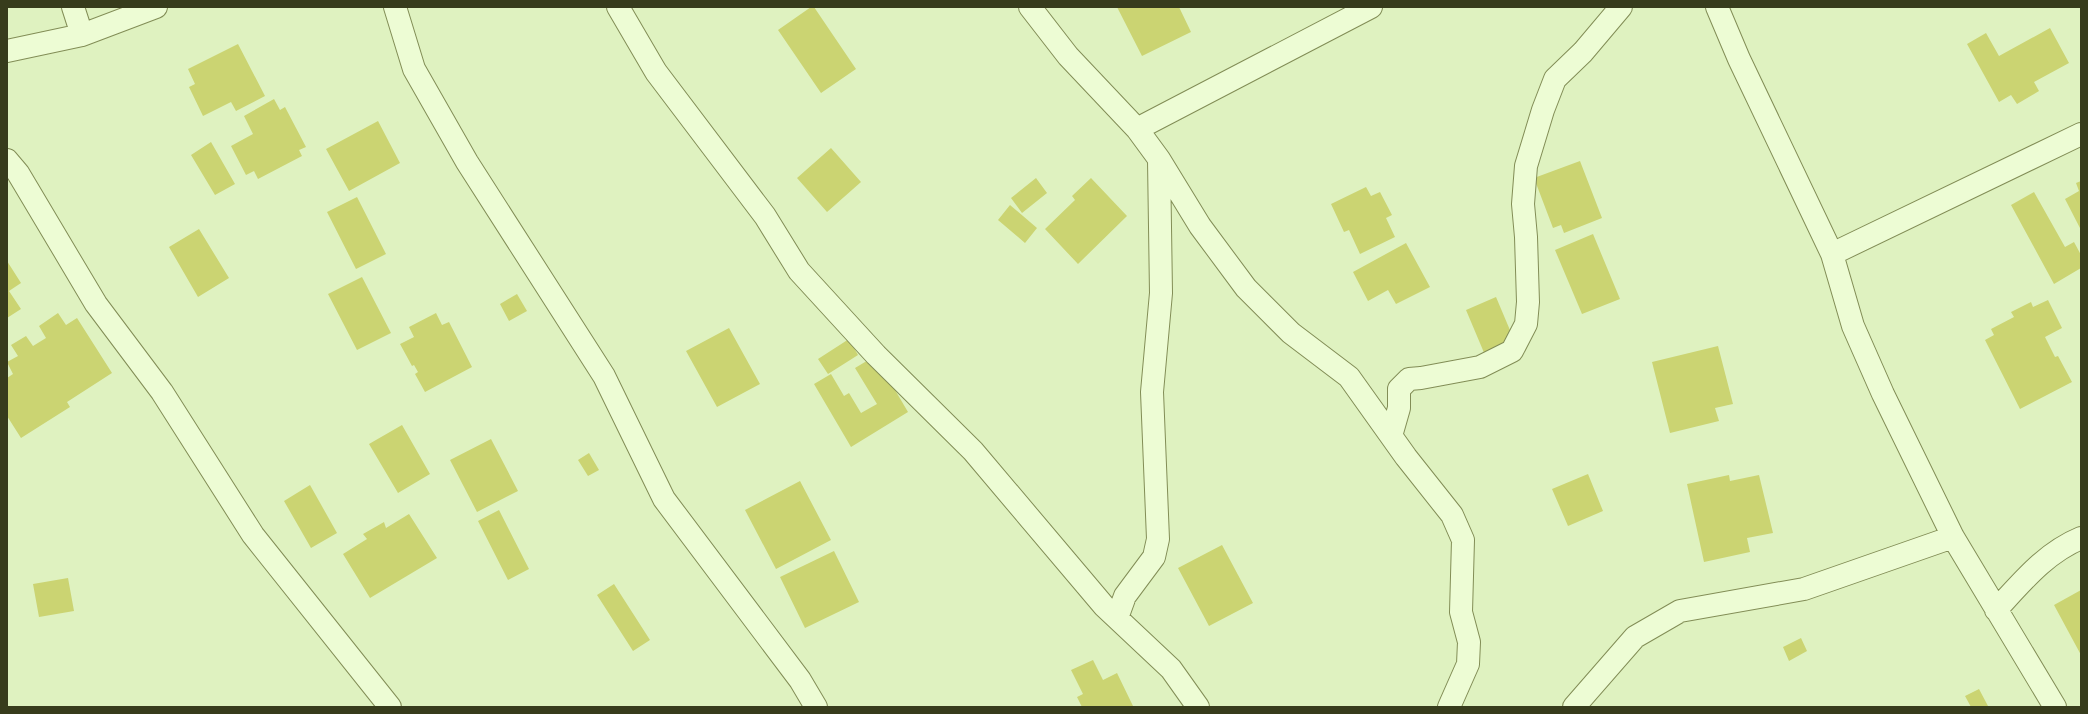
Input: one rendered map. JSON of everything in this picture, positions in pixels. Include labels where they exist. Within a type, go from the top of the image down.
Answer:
[{"type":"street","points":[[73,7],[82,35]]},
{"type":"street","points":[[7,51],[82,35],[156,7]]},
{"type":"street","points":[[395,7],[414,69],[467,162],[604,376],[664,499],[800,680],[816,707]]},
{"type":"street","points":[[618,7],[656,72],[765,216],[799,271],[876,355],[973,451],[1104,606],[1171,669],[1198,707]]},
{"type":"street","points":[[1030,7],[1068,56],[1137,129],[1159,159],[1200,226],[1246,288],[1291,333],[1349,377],[1391,436],[1452,515],[1463,540],[1461,612],[1469,642],[1468,664],[1449,707]]},
{"type":"street","points":[[1137,129],[1371,7]]},
{"type":"street","points":[[1391,436],[1399,408],[1399,389],[1410,379],[1480,367],[1512,351],[1526,324],[1528,302],[1526,237],[1523,204],[1526,166],[1543,110],[1555,79],[1583,52],[1621,7]]},
{"type":"street","points":[[1717,7],[1739,59],[1832,254],[1853,326],[1883,394],[1953,537],[2055,707]]},
{"type":"street","points":[[1832,254],[2081,134]]},
{"type":"street","points":[[1117,618],[1125,596],[1154,557],[1158,539],[1152,392],[1161,293],[1159,159]]},
{"type":"street","points":[[7,160],[18,173],[96,304],[162,392],[253,535],[390,707]]},
{"type":"street","points":[[1574,707],[1635,637],[1680,611],[1804,589],[1953,537]]},
{"type":"street","points":[[1996,610],[2029,573],[2062,546],[2081,538]]},
{"type":"building","points":[[811,7],[814,7],[856,69],[821,93],[778,30]]},
{"type":"building","points":[[1117,7],[1179,7],[1191,32],[1142,56]]},
{"type":"building","points":[[2050,28],[2069,63],[2034,82],[2039,91],[2017,104],[2011,95],[1999,102],[1967,44],[1986,33],[1999,56]]},
{"type":"building","points":[[238,44],[265,96],[236,111],[231,102],[203,116],[189,87],[195,84],[188,69]]},
{"type":"building","points":[[274,99],[280,110],[285,107],[306,147],[299,150],[302,156],[258,179],[254,171],[246,175],[231,146],[253,134],[244,116]]},
{"type":"building","points":[[378,121],[400,163],[349,191],[326,149]]},
{"type":"building","points":[[211,142],[235,184],[215,195],[191,155]]},
{"type":"building","points":[[831,148],[861,182],[827,212],[797,178]]},
{"type":"building","points":[[1580,161],[1602,218],[1564,233],[1561,225],[1553,228],[1534,178]]},
{"type":"building","points":[[1036,178],[1047,193],[1022,213],[1011,198]]},
{"type":"building","points":[[1091,178],[1127,216],[1078,264],[1045,229],[1075,200],[1072,196]]},
{"type":"building","points":[[2081,181],[2081,230],[2065,199],[2079,191],[2076,183]]},
{"type":"building","points":[[1366,187],[1371,196],[1380,192],[1392,215],[1386,218],[1395,237],[1360,254],[1349,230],[1344,232],[1331,204]]},
{"type":"building","points":[[2034,192],[2065,247],[2074,242],[2081,255],[2081,268],[2054,284],[2011,205]]},
{"type":"building","points":[[357,197],[386,254],[356,269],[327,212]]},
{"type":"building","points":[[1010,205],[1037,228],[1025,243],[998,220]]},
{"type":"building","points":[[199,229],[229,278],[198,297],[169,247]]},
{"type":"building","points":[[1593,234],[1620,299],[1582,314],[1555,250]]},
{"type":"building","points":[[1406,243],[1430,287],[1396,304],[1388,290],[1368,301],[1353,272]]},
{"type":"building","points":[[7,261],[21,283],[9,291],[21,309],[7,318]]},
{"type":"building","points":[[362,277],[391,333],[357,350],[328,294]]},
{"type":"building","points":[[517,294],[527,311],[509,321],[500,304]]},
{"type":"building","points":[[1496,297],[1515,342],[1485,355],[1466,310]]},
{"type":"building","points":[[2048,300],[2062,328],[2045,337],[2055,357],[2058,356],[2072,382],[2020,409],[1985,340],[1994,335],[1991,329],[2014,317],[2011,312],[2031,302],[2033,307]]},
{"type":"building","points":[[58,313],[66,325],[77,318],[112,373],[67,402],[70,407],[21,438],[7,416],[7,378],[13,374],[7,362],[18,356],[11,345],[26,336],[33,346],[46,338],[39,326]]},
{"type":"building","points":[[436,313],[442,325],[449,322],[472,367],[425,392],[415,374],[418,372],[414,365],[412,366],[400,344],[414,337],[409,327]]},
{"type":"building","points":[[729,328],[760,384],[717,407],[686,351]]},
{"type":"building","points":[[849,339],[858,355],[828,374],[818,359]]},
{"type":"building","points":[[1718,346],[1733,404],[1715,408],[1719,421],[1670,433],[1652,362]]},
{"type":"building","points":[[875,356],[908,412],[851,447],[814,384],[831,374],[844,396],[849,393],[861,413],[877,404],[855,368]]},
{"type":"building","points":[[402,425],[430,474],[398,493],[369,444]]},
{"type":"building","points":[[491,439],[518,491],[477,512],[450,460]]},
{"type":"building","points":[[589,453],[599,470],[588,476],[578,460]]},
{"type":"building","points":[[1588,474],[1603,511],[1568,526],[1552,489]]},
{"type":"building","points":[[1729,475],[1730,481],[1759,475],[1773,533],[1747,538],[1750,552],[1704,562],[1687,484]]},
{"type":"building","points":[[800,481],[831,540],[776,569],[745,510]]},
{"type":"building","points":[[310,485],[337,533],[311,548],[284,501]]},
{"type":"building","points":[[499,510],[529,569],[508,580],[478,521]]},
{"type":"building","points":[[409,514],[437,558],[370,598],[343,554],[367,539],[363,534],[384,522],[386,528]]},
{"type":"building","points":[[1222,545],[1253,603],[1209,626],[1178,568]]},
{"type":"building","points":[[834,551],[859,602],[805,628],[780,577]]},
{"type":"building","points":[[68,578],[74,611],[39,617],[33,584]]},
{"type":"building","points":[[614,584],[650,640],[633,651],[597,595]]},
{"type":"building","points":[[2081,590],[2081,655],[2054,605]]},
{"type":"building","points":[[1801,638],[1807,651],[1789,661],[1783,647]]},
{"type":"building","points":[[1093,660],[1103,680],[1117,673],[1133,706],[1082,707],[1077,697],[1083,694],[1071,670]]},
{"type":"building","points":[[1979,689],[1988,706],[1971,707],[1965,696]]}]
